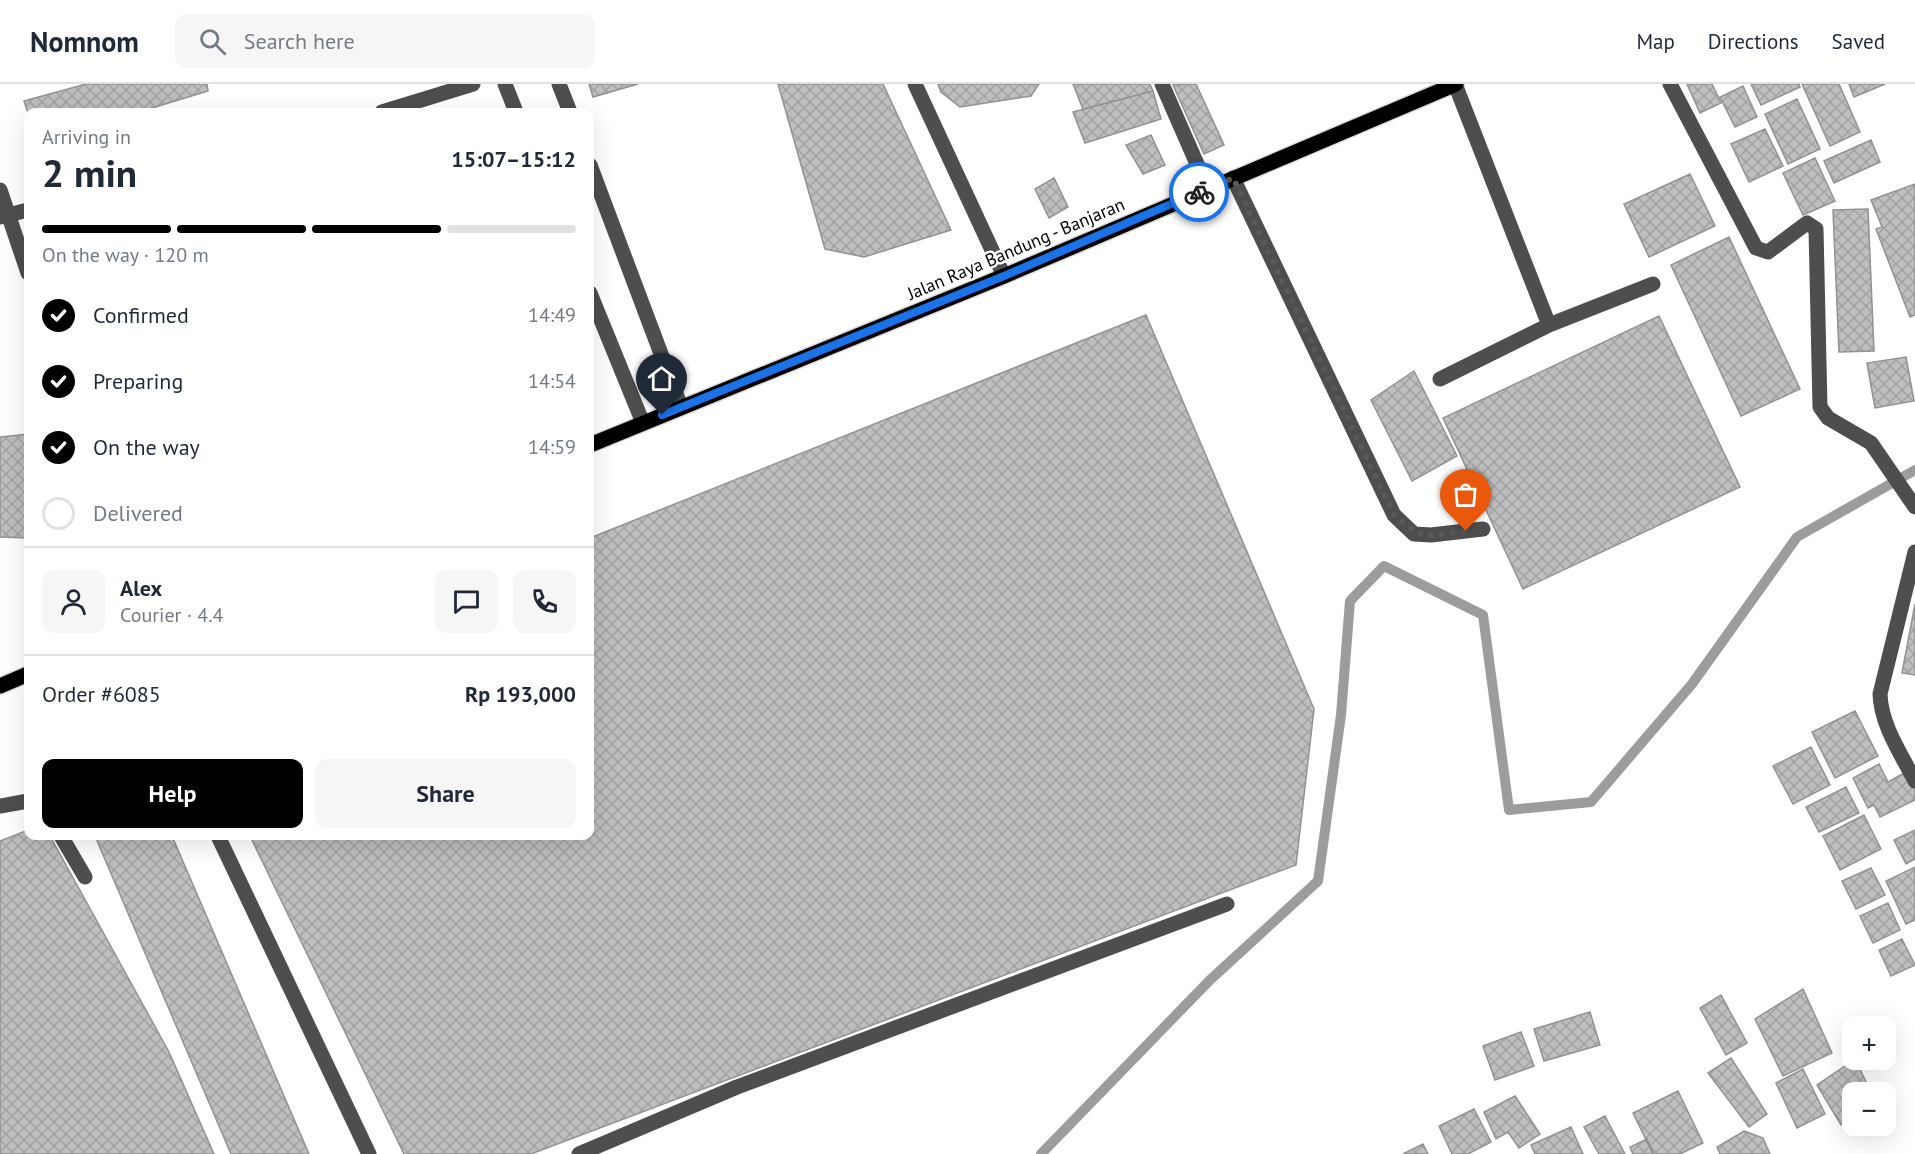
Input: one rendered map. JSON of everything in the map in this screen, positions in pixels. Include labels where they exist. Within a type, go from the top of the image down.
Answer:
[{"type":"main road","name":"Jalan Raya Bandung - Banjaran","points":[[594,443],[1004,276],[1455,84]]},
{"type":"main road","points":[[0,686],[24,676]]},
{"type":"street","points":[[395,108],[473,84]]},
{"type":"street","points":[[505,84],[514,108]]},
{"type":"street","points":[[559,84],[568,108]]},
{"type":"street","points":[[915,84],[1004,276]]},
{"type":"street","points":[[1162,84],[1208,189]]},
{"type":"street","points":[[1455,84],[1549,325]]},
{"type":"street","points":[[1670,84],[1756,248],[1768,252],[1807,223],[1816,229],[1820,407],[1828,417],[1866,438],[1915,507]]},
{"type":"street","points":[[594,176],[681,407]]},
{"type":"street","points":[[1233,178],[1394,515],[1414,534],[1431,535],[1483,529]]},
{"type":"street","points":[[0,190],[4,216],[24,264]]},
{"type":"street","points":[[4,216],[24,211]]},
{"type":"street","points":[[1440,379],[1549,325],[1653,285]]},
{"type":"street","points":[[594,303],[643,423]]},
{"type":"street","points":[[1915,552],[1880,694],[1888,730],[1915,781]]},
{"type":"street","points":[[0,806],[24,802]]},
{"type":"street","points":[[63,840],[85,877]]},
{"type":"street","points":[[220,840],[369,1154]]},
{"type":"street","points":[[579,1154],[737,1087],[1227,904]]},
{"type":"building","points":[[86,84],[207,84],[208,91],[152,108],[26,108],[24,101]]},
{"type":"building","points":[[589,84],[638,84],[593,97]]},
{"type":"building","points":[[778,84],[883,84],[951,230],[864,257],[825,249]]},
{"type":"building","points":[[938,84],[1039,84],[1031,96],[960,107],[941,92]]},
{"type":"building","points":[[1073,84],[1150,84],[1153,91],[1083,109]]},
{"type":"building","points":[[1196,84],[1224,145],[1204,154],[1173,85]]},
{"type":"building","points":[[1687,84],[1712,84],[1721,103],[1700,113]]},
{"type":"building","points":[[1751,84],[1799,84],[1800,87],[1761,105]]},
{"type":"building","points":[[1802,84],[1839,84],[1860,132],[1830,146]]},
{"type":"building","points":[[1849,84],[1885,84],[1854,97]]},
{"type":"building","points":[[1743,86],[1757,117],[1735,127],[1720,97]]},
{"type":"building","points":[[1153,91],[1161,119],[1085,143],[1073,112]]},
{"type":"building","points":[[1797,99],[1820,149],[1788,164],[1765,114]]},
{"type":"building","points":[[1765,129],[1783,166],[1749,182],[1731,144]]},
{"type":"building","points":[[1151,135],[1165,165],[1143,174],[1126,145]]},
{"type":"building","points":[[1871,140],[1880,162],[1834,183],[1824,161]]},
{"type":"building","points":[[1815,158],[1835,201],[1803,215],[1783,173]]},
{"type":"building","points":[[1690,174],[1715,226],[1649,257],[1624,204]]},
{"type":"building","points":[[1054,178],[1068,207],[1049,218],[1035,189]]},
{"type":"building","points":[[1915,184],[1915,315],[1910,317],[1876,229],[1882,227],[1871,200]]},
{"type":"building","points":[[1868,209],[1874,351],[1839,352],[1833,210]]},
{"type":"building","points":[[1729,237],[1800,389],[1741,416],[1671,265]]},
{"type":"building","points":[[1146,315],[1314,709],[1296,865],[531,1154],[404,1154],[252,840],[594,840],[594,536]]},
{"type":"building","points":[[1659,316],[1740,487],[1523,589],[1443,418]]},
{"type":"building","points":[[1906,357],[1914,401],[1875,408],[1867,363]]},
{"type":"building","points":[[1414,371],[1457,456],[1412,481],[1371,400]]},
{"type":"building","points":[[24,434],[24,538],[0,537],[0,437]]},
{"type":"building","points":[[1915,604],[1915,675],[1902,673]]},
{"type":"building","points":[[1855,711],[1878,756],[1835,778],[1812,732]]},
{"type":"building","points":[[1811,747],[1830,785],[1793,804],[1773,766]]},
{"type":"building","points":[[1879,764],[1888,782],[1906,772],[1915,789],[1915,800],[1880,817],[1874,805],[1868,808],[1853,778]]},
{"type":"building","points":[[1846,787],[1859,813],[1819,832],[1806,807]]},
{"type":"building","points":[[1864,815],[1881,849],[1840,870],[1823,836]]},
{"type":"building","points":[[1915,830],[1915,859],[1906,864],[1894,840]]},
{"type":"building","points":[[24,832],[24,840],[52,840],[169,1052],[214,1154],[0,1154],[0,841]]},
{"type":"building","points":[[97,840],[174,840],[309,1154],[231,1154]]},
{"type":"building","points":[[1915,867],[1915,920],[1906,924],[1886,881]]},
{"type":"building","points":[[1871,868],[1885,895],[1856,909],[1842,881]]},
{"type":"building","points":[[1888,903],[1900,930],[1873,943],[1860,916]]},
{"type":"building","points":[[1902,939],[1915,965],[1891,976],[1879,950]]},
{"type":"building","points":[[1803,989],[1832,1053],[1783,1076],[1755,1019]]},
{"type":"building","points":[[1721,995],[1747,1043],[1726,1055],[1700,1008]]},
{"type":"building","points":[[1590,1012],[1600,1045],[1544,1061],[1534,1029]]},
{"type":"building","points":[[1521,1032],[1534,1066],[1495,1080],[1483,1046]]},
{"type":"building","points":[[1731,1058],[1767,1114],[1749,1127],[1708,1073]]},
{"type":"building","points":[[1842,1068],[1842,1070],[1860,1070],[1866,1082],[1842,1082],[1841,1125],[1817,1085]]},
{"type":"building","points":[[1803,1069],[1825,1114],[1797,1128],[1776,1083]]},
{"type":"building","points":[[1678,1091],[1703,1143],[1680,1154],[1653,1154],[1633,1113]]},
{"type":"building","points":[[1515,1096],[1540,1134],[1519,1148],[1508,1132],[1496,1139],[1484,1112]]},
{"type":"building","points":[[1474,1109],[1491,1142],[1468,1154],[1452,1154],[1439,1126]]},
{"type":"building","points":[[1605,1116],[1625,1154],[1599,1154],[1584,1127]]},
{"type":"building","points":[[1571,1127],[1583,1154],[1535,1154],[1531,1145]]},
{"type":"building","points":[[1744,1131],[1763,1138],[1770,1154],[1720,1154],[1717,1147]]},
{"type":"building","points":[[1647,1139],[1654,1154],[1633,1154],[1630,1147]]},
{"type":"building","points":[[1423,1144],[1428,1154],[1403,1154]]},
{"type":"waterway","points":[[1041,1154],[1210,980],[1318,881],[1341,715],[1350,601],[1384,566],[1483,615],[1509,810],[1591,802],[1692,684],[1797,537],[1915,470]]},
{"type":"way so far","points":[[1199,192],[1233,178],[1394,515],[1414,534],[1431,535],[1466,531]]},
{"type":"route","points":[[662,415],[1004,276],[1199,192]]}]
